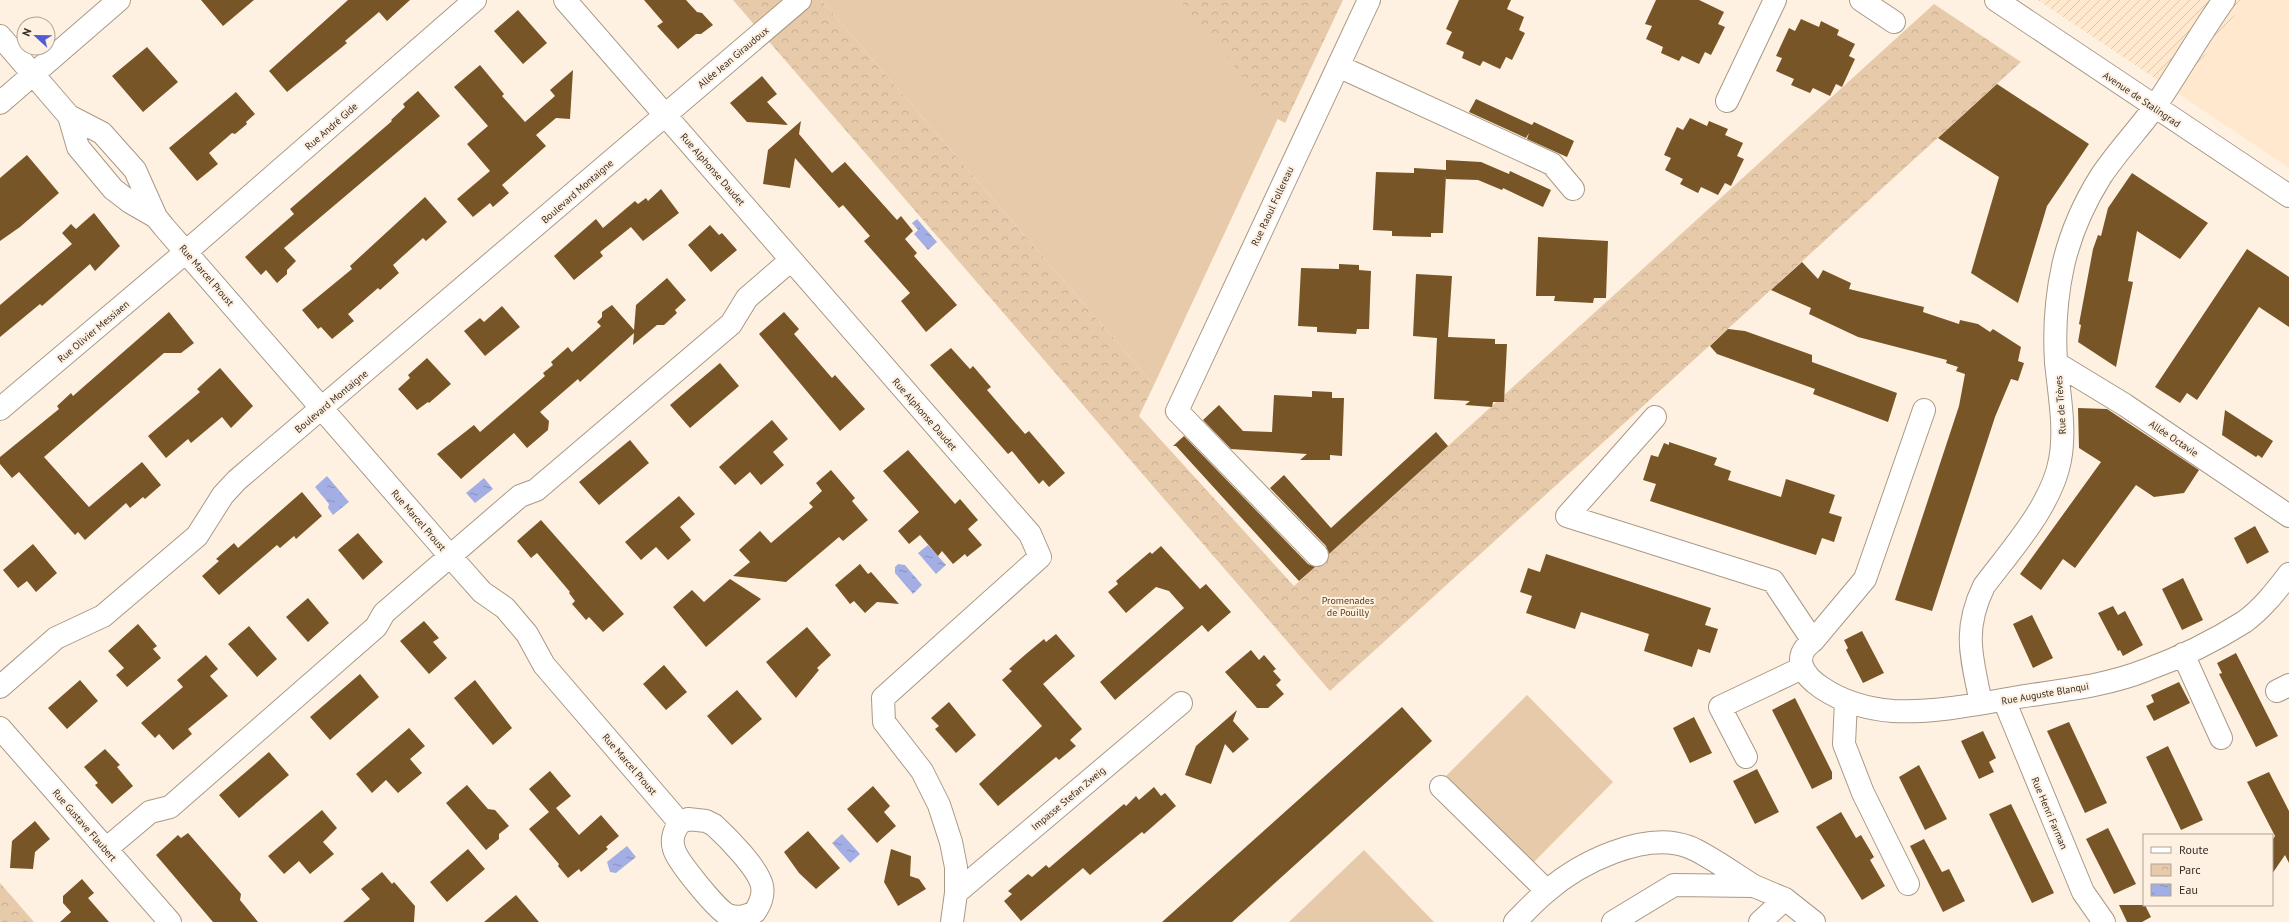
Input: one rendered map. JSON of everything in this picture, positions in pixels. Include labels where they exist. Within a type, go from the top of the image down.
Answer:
[{"type":"street","points":[[0,103],[119,0]]},
{"type":"street","name":"Rue André Gide","points":[[187,251],[475,0]]},
{"type":"street","points":[[566,0],[666,114]]},
{"type":"street","name":"Allée Jean Giraudoux","points":[[666,114],[800,0]]},
{"type":"street","name":"Rue Raoul Follereau","points":[[1317,555],[1177,411],[1369,0]]},
{"type":"street","points":[[1727,101],[1775,0]]},
{"type":"street","points":[[1861,0],[1894,22]]},
{"type":"street","name":"Avenue de Stalingrad","points":[[1996,0],[2289,196]]},
{"type":"street","name":"Rue de Trèves","points":[[1981,703],[1970,645],[1971,623],[1977,600],[1984,586],[2042,506],[2054,479],[2060,460],[2062,438],[2055,338],[2058,296],[2063,266],[2080,218],[2102,175],[2154,107],[2197,38],[2224,0]]},
{"type":"street","name":"Rue Marcel Proust","points":[[0,36],[69,116],[102,133],[135,170],[156,217]]},
{"type":"street","points":[[1338,66],[1552,164],[1572,188]]},
{"type":"street","name":"Rue Alphonse Daudet","points":[[666,114],[790,260],[1030,534],[1040,557],[882,698],[884,722],[922,771],[939,805],[956,867],[956,893]]},
{"type":"street","name":"Boulevard Montaigne","points":[[0,687],[56,638],[103,616],[197,536],[232,486],[666,114]]},
{"type":"street","name":"Rue Marcel Proust","points":[[69,116],[78,147],[113,189],[130,202],[156,217],[187,251],[482,592],[505,608],[527,634],[544,665],[680,823]]},
{"type":"street","name":"Rue Olivier Messiaen","points":[[0,410],[187,251]]},
{"type":"street","points":[[106,849],[150,812],[170,807],[370,632],[384,613],[450,556],[520,496],[536,490],[731,324],[747,298],[790,260]]},
{"type":"street","name":"Allée Octavie","points":[[2056,363],[2125,405],[2289,516]]},
{"type":"street","points":[[1746,757],[1720,707],[1802,668],[1801,657],[1809,644],[1865,579],[1924,410]]},
{"type":"street","points":[[1655,418],[1567,516],[1773,581],[1809,644]]},
{"type":"street","name":"Rue Auguste Blanqui","points":[[1802,668],[1811,680],[1846,701],[1868,707],[1913,711],[2004,700],[2111,681],[2146,671],[2183,654],[2244,621],[2269,601],[2289,574]]},
{"type":"street","points":[[2183,654],[2221,738]]},
{"type":"street","name":"Rue Henri Farman","points":[[2004,700],[2083,892],[2104,922]]},
{"type":"street","points":[[1846,701],[1844,744],[1863,793],[1908,884]]},
{"type":"street","name":"Impasse Stefan Zweig","points":[[956,893],[1181,703]]},
{"type":"street","name":"Rue Gustave Flaubert","points":[[0,728],[170,922]]},
{"type":"street","points":[[1441,787],[1547,891]]},
{"type":"street","points":[[692,819],[706,821],[714,825],[757,874],[763,888],[759,917],[738,917],[724,913],[686,870],[679,860],[673,844],[675,831],[680,823],[692,819]]},
{"type":"street","points":[[1515,922],[1547,891],[1592,861],[1636,845],[1664,841],[1689,847],[1754,886],[1785,899],[1814,922]]},
{"type":"street","points":[[1613,922],[1638,916],[1674,884],[1754,886]]},
{"type":"street","points":[[952,922],[956,893]]},
{"type":"street","points":[[1764,920],[1785,899]]},
{"type":"shaded area","points":[[2038,0],[2246,0],[2177,93]]},
{"type":"shaded area","points":[[2246,0],[2289,0],[2289,168],[2177,93]]},
{"type":"green space","name":"Promenades de Pouilly","points":[[733,0],[821,0],[1154,385],[1139,416],[1294,586],[1934,4],[2021,62],[1330,691]]},
{"type":"green space","points":[[821,0],[1333,0],[1154,385]]},
{"type":"green space","points":[[1180,0],[1343,0],[1285,123],[1276,118]]},
{"type":"green space","points":[[1527,695],[1613,782],[1530,866],[1443,779]]},
{"type":"green space","points":[[1364,850],[1434,922],[1289,922]]},
{"type":"green space","points":[[0,883],[34,922],[0,922]]},
{"type":"water","points":[[917,219],[937,242],[928,250],[914,234],[918,230],[912,223]]},
{"type":"water","points":[[327,476],[349,502],[333,515],[328,508],[329,504],[315,487]]},
{"type":"water","points":[[484,478],[493,489],[475,503],[466,493]]},
{"type":"water","points":[[928,545],[946,565],[936,574],[918,553]]},
{"type":"water","points":[[898,564],[905,565],[922,585],[913,594],[895,573],[895,567]]},
{"type":"water","points":[[842,834],[860,854],[850,863],[832,843]]},
{"type":"water","points":[[627,846],[636,857],[616,873],[610,872],[607,862]]},
{"type":"building","points":[[201,0],[254,0],[223,26]]},
{"type":"building","points":[[348,0],[410,0],[387,21],[379,12],[345,41],[347,43],[287,92],[269,71]]},
{"type":"building","points":[[644,0],[686,0],[697,12],[702,13],[713,25],[701,34],[696,34],[678,49],[657,26],[663,22]]},
{"type":"building","points":[[1459,0],[1511,0],[1507,9],[1524,17],[1519,30],[1525,33],[1512,60],[1506,57],[1500,69],[1483,61],[1480,66],[1462,58],[1464,52],[1446,44],[1452,32],[1446,29]]},
{"type":"building","points":[[1656,0],[1699,0],[1724,12],[1718,24],[1725,27],[1711,55],[1705,52],[1699,64],[1682,56],[1679,61],[1661,53],[1663,47],[1646,39],[1652,26],[1645,24]]},
{"type":"building","points":[[518,10],[547,43],[523,64],[494,31]]},
{"type":"building","points":[[1801,19],[1819,27],[1821,21],[1839,30],[1837,35],[1855,44],[1849,56],[1855,59],[1842,87],[1836,84],[1830,96],[1813,88],[1810,93],[1791,85],[1794,79],[1776,71],[1782,58],[1776,56],[1789,28],[1795,31]]},
{"type":"building","points":[[147,47],[178,82],[143,112],[112,76]]},
{"type":"building","points":[[480,65],[504,94],[502,96],[525,122],[555,96],[550,90],[573,70],[570,119],[556,118],[536,135],[546,146],[502,185],[509,193],[493,207],[490,203],[473,217],[457,199],[490,171],[467,144],[488,126],[454,87]]},
{"type":"building","points":[[762,76],[777,94],[767,102],[788,125],[747,122],[730,103]]},
{"type":"building","points":[[1997,84],[2089,144],[2047,206],[2018,303],[1971,273],[1999,177],[1938,138]]},
{"type":"building","points":[[418,91],[440,116],[284,248],[296,261],[287,270],[287,274],[277,283],[266,270],[261,275],[245,257],[294,214],[290,209],[392,121],[391,120],[405,107],[403,104]]},
{"type":"building","points":[[236,92],[255,114],[246,122],[247,124],[235,134],[232,133],[209,153],[218,164],[197,181],[169,148]]},
{"type":"building","points":[[1476,99],[1532,125],[1534,122],[1574,141],[1567,157],[1527,139],[1529,133],[1526,138],[1469,112]]},
{"type":"building","points":[[1690,118],[1707,126],[1709,121],[1728,129],[1725,135],[1743,143],[1737,156],[1744,159],[1731,186],[1725,183],[1718,195],[1701,187],[1698,193],[1680,184],[1683,179],[1665,170],[1671,158],[1664,155],[1677,127],[1683,130]]},
{"type":"building","points":[[801,121],[799,134],[832,173],[845,162],[897,220],[901,216],[913,231],[905,239],[917,253],[914,256],[957,305],[926,332],[901,301],[910,293],[864,241],[870,236],[843,205],[839,208],[795,158],[790,188],[763,184],[768,150]]},
{"type":"building","points":[[27,155],[59,193],[20,227],[0,241],[0,178]]},
{"type":"building","points":[[1446,160],[1481,162],[1509,174],[1510,171],[1551,190],[1543,207],[1503,188],[1502,190],[1478,180],[1446,179],[1446,175],[1443,233],[1431,233],[1431,237],[1392,236],[1392,231],[1373,230],[1376,172],[1414,173],[1414,168],[1446,170]]},
{"type":"building","points":[[2132,173],[2208,223],[2180,259],[2137,231],[2128,281],[2133,282],[2116,367],[2078,342],[2081,325],[2079,324],[2093,249],[2098,235],[2101,236],[2108,208]]},
{"type":"building","points":[[661,189],[679,213],[643,241],[631,227],[600,252],[603,256],[574,280],[554,256],[596,219],[603,228],[635,201],[638,204],[646,198],[648,201]]},
{"type":"building","points":[[425,197],[447,222],[426,241],[423,238],[393,265],[399,273],[380,290],[378,288],[348,314],[354,321],[332,339],[321,327],[318,329],[302,310],[352,269],[350,266]]},
{"type":"building","points":[[94,213],[120,246],[95,271],[90,264],[42,306],[40,304],[0,337],[0,305],[72,244],[62,233],[71,224],[76,229]]},
{"type":"building","points":[[710,225],[719,235],[722,233],[737,250],[711,272],[688,245]]},
{"type":"building","points":[[1538,237],[1608,241],[1606,298],[1594,298],[1593,303],[1554,301],[1555,296],[1536,296]]},
{"type":"building","points":[[2247,249],[2289,277],[2289,327],[2259,307],[2197,400],[2187,393],[2180,403],[2155,387]]},
{"type":"building","points":[[1802,262],[1818,279],[1823,270],[1851,283],[1849,289],[1924,307],[1923,312],[1959,324],[1960,320],[1978,324],[1990,332],[1993,329],[2021,347],[2018,361],[2024,363],[2018,381],[2011,379],[1995,417],[1932,611],[1895,600],[1959,406],[1965,374],[1956,371],[1958,367],[1946,363],[1947,360],[1858,337],[1809,314],[1811,308],[1771,290]]},
{"type":"building","points":[[1339,264],[1359,265],[1359,270],[1371,271],[1369,329],[1357,329],[1356,334],[1317,332],[1317,327],[1298,326],[1301,268],[1339,269]]},
{"type":"building","points":[[1416,274],[1452,276],[1448,337],[1495,339],[1495,344],[1507,344],[1504,402],[1493,402],[1492,407],[1465,405],[1470,401],[1434,399],[1437,338],[1413,336]]},
{"type":"building","points":[[667,278],[686,300],[675,310],[677,313],[664,325],[657,325],[633,345],[634,333],[580,382],[578,379],[540,412],[549,421],[548,430],[527,448],[514,433],[461,479],[437,454],[474,425],[480,432],[545,376],[543,373],[553,365],[551,362],[568,347],[572,352],[601,326],[597,322],[602,317],[602,312],[612,305],[634,330],[636,305]]},
{"type":"building","points":[[502,306],[520,327],[485,356],[464,331],[480,318],[484,322]]},
{"type":"building","points":[[169,312],[194,343],[181,353],[164,353],[44,457],[89,507],[142,462],[161,485],[145,499],[143,497],[130,508],[126,503],[85,540],[78,532],[75,535],[19,472],[12,478],[0,464],[0,457],[59,409],[57,406],[71,393],[73,396]]},
{"type":"building","points":[[784,312],[799,329],[794,334],[832,378],[835,375],[865,409],[840,431],[759,334]]},
{"type":"building","points":[[1728,329],[1745,331],[1812,355],[1812,362],[1897,393],[1888,422],[1813,394],[1815,389],[1717,354],[1710,346]]},
{"type":"building","points":[[951,348],[970,369],[973,366],[991,387],[987,390],[1025,434],[1029,431],[1065,473],[1049,487],[1043,480],[1039,484],[1012,451],[1008,454],[930,365]]},
{"type":"building","points":[[427,358],[451,384],[429,403],[428,402],[417,410],[398,389],[410,378],[408,375]]},
{"type":"building","points":[[720,363],[739,386],[690,428],[670,405]]},
{"type":"building","points":[[220,368],[253,406],[231,428],[222,417],[191,443],[188,439],[166,458],[148,436],[200,392],[197,389]]},
{"type":"building","points":[[1312,391],[1332,392],[1332,398],[1344,398],[1342,456],[1330,455],[1330,460],[1300,460],[1307,454],[1231,449],[1203,420],[1219,405],[1243,431],[1272,432],[1274,395],[1312,397]]},
{"type":"building","points":[[2078,408],[2107,409],[2199,470],[2184,493],[2154,497],[2136,485],[2075,568],[2063,559],[2041,590],[2020,574],[2101,462],[2079,448]]},
{"type":"building","points":[[2225,410],[2273,441],[2262,458],[2258,455],[2256,457],[2222,435]]},
{"type":"building","points":[[772,420],[788,439],[773,452],[784,465],[761,485],[750,472],[735,485],[719,467]]},
{"type":"building","points":[[1436,432],[1448,446],[1329,554],[1326,546],[1270,488],[1284,475],[1331,528]]},
{"type":"building","points":[[1184,436],[1308,564],[1315,567],[1299,581],[1176,446],[1173,446]]},
{"type":"building","points":[[630,440],[649,463],[599,505],[579,482]]},
{"type":"building","points":[[1669,442],[1717,458],[1714,465],[1731,471],[1728,480],[1781,497],[1786,479],[1835,495],[1829,513],[1842,517],[1834,542],[1822,538],[1816,555],[1650,501],[1656,484],[1643,480],[1651,455],[1658,457],[1664,443],[1669,445]]},
{"type":"building","points":[[908,450],[955,504],[960,499],[978,520],[968,529],[982,545],[967,557],[965,554],[953,564],[942,551],[938,556],[920,535],[909,544],[898,531],[919,512],[883,471]]},
{"type":"building","points":[[831,470],[855,498],[852,501],[868,520],[843,541],[839,537],[786,582],[733,576],[750,562],[739,550],[760,531],[771,543],[813,507],[809,503],[822,491],[816,483]]},
{"type":"building","points":[[302,492],[322,516],[296,539],[294,536],[280,548],[277,545],[219,595],[202,576],[219,561],[216,559],[234,543],[238,548]]},
{"type":"building","points":[[679,496],[695,514],[680,527],[691,540],[668,560],[656,547],[641,560],[625,542]]},
{"type":"building","points":[[541,520],[624,614],[603,632],[589,617],[586,620],[572,604],[575,601],[569,593],[570,592],[537,553],[531,558],[517,541]]},
{"type":"building","points":[[2255,526],[2269,552],[2247,564],[2234,538]]},
{"type":"building","points":[[358,533],[383,562],[363,580],[338,550]]},
{"type":"building","points":[[33,544],[57,573],[36,592],[27,581],[18,588],[3,570]]},
{"type":"building","points":[[1161,546],[1200,589],[1206,584],[1231,612],[1208,632],[1202,625],[1115,700],[1100,682],[1184,608],[1169,591],[1156,587],[1126,613],[1108,592],[1118,584],[1116,581],[1150,552],[1152,554]]},
{"type":"building","points":[[1546,554],[1711,608],[1705,625],[1718,629],[1710,653],[1698,649],[1692,667],[1644,651],[1649,634],[1581,612],[1575,629],[1526,613],[1532,596],[1520,592],[1528,568],[1540,572]]},
{"type":"building","points":[[860,564],[868,574],[871,572],[899,604],[877,602],[865,613],[854,601],[850,604],[835,585]]},
{"type":"building","points":[[2183,578],[2203,620],[2182,630],[2162,589]]},
{"type":"building","points":[[730,579],[761,599],[706,647],[673,607],[692,590],[704,602]]},
{"type":"building","points":[[308,598],[329,623],[308,642],[286,617]]},
{"type":"building","points":[[2113,606],[2118,615],[2125,611],[2143,645],[2123,656],[2120,650],[2118,651],[2098,613]]},
{"type":"building","points":[[2032,615],[2053,658],[2033,668],[2013,624]]},
{"type":"building","points":[[424,621],[439,638],[433,642],[447,658],[429,674],[400,641]]},
{"type":"building","points":[[138,624],[157,646],[153,649],[161,658],[127,687],[116,675],[124,668],[108,651]]},
{"type":"building","points":[[249,626],[277,659],[257,677],[228,644]]},
{"type":"building","points":[[807,627],[831,655],[817,668],[819,670],[796,698],[766,662]]},
{"type":"building","points":[[1862,631],[1884,673],[1863,683],[1846,650],[1848,648],[1844,640]]},
{"type":"building","points":[[1056,634],[1075,656],[1043,684],[1082,729],[1070,740],[1076,746],[1059,760],[1056,757],[998,806],[979,784],[1042,726],[1002,680],[1012,671],[1009,669],[1026,654],[1044,639],[1046,642]]},
{"type":"building","points":[[1251,650],[1259,660],[1264,655],[1276,669],[1273,671],[1281,680],[1276,685],[1284,694],[1268,708],[1257,708],[1225,672]]},
{"type":"building","points":[[2236,653],[2278,736],[2256,747],[2219,674],[2222,673],[2217,663]]},
{"type":"building","points":[[206,655],[218,669],[210,676],[228,696],[188,729],[192,734],[173,750],[159,734],[155,738],[141,723],[183,687],[177,680]]},
{"type":"building","points":[[664,665],[687,692],[666,710],[643,684]]},
{"type":"building","points":[[360,674],[379,697],[330,740],[310,717]]},
{"type":"building","points":[[80,680],[98,701],[67,729],[48,708]]},
{"type":"building","points":[[475,680],[512,728],[493,745],[454,698]]},
{"type":"building","points":[[2179,682],[2190,703],[2154,721],[2146,706],[2154,702],[2151,695]]},
{"type":"building","points":[[737,690],[762,719],[732,745],[707,716]]},
{"type":"building","points":[[1795,698],[1832,772],[1832,779],[1812,789],[1772,710]]},
{"type":"building","points":[[949,702],[976,735],[956,753],[935,729],[939,726],[931,718]]},
{"type":"building","points":[[1402,707],[1432,741],[1232,922],[1162,922]]},
{"type":"building","points":[[1237,710],[1233,721],[1249,739],[1233,753],[1225,744],[1211,784],[1185,775],[1196,746]]},
{"type":"building","points":[[1694,717],[1712,753],[1690,763],[1673,728]]},
{"type":"building","points":[[2069,722],[2107,803],[2085,813],[2047,731]]},
{"type":"building","points":[[409,728],[425,746],[410,759],[422,773],[398,793],[386,780],[372,793],[356,774]]},
{"type":"building","points":[[1983,731],[1996,758],[1989,762],[1994,772],[1979,779],[1961,741]]},
{"type":"building","points":[[2168,746],[2203,820],[2181,830],[2146,757]]},
{"type":"building","points":[[105,749],[120,765],[117,767],[133,786],[112,804],[95,785],[98,783],[84,767]]},
{"type":"building","points":[[269,752],[289,775],[239,818],[219,795]]},
{"type":"building","points":[[1919,765],[1947,819],[1925,830],[1899,777]]},
{"type":"building","points":[[1757,769],[1779,812],[1755,824],[1733,781]]},
{"type":"building","points":[[550,771],[571,796],[556,808],[579,835],[601,815],[619,836],[606,847],[608,849],[581,872],[579,869],[568,878],[558,866],[559,864],[529,829],[549,812],[529,789]]},
{"type":"building","points":[[2269,772],[2289,811],[2289,863],[2285,855],[2273,873],[2273,839],[2275,836],[2247,782]]},
{"type":"building","points":[[467,785],[488,809],[495,810],[509,826],[499,834],[499,839],[486,850],[446,803]]},
{"type":"building","points":[[873,786],[890,806],[884,812],[896,826],[877,843],[847,809]]},
{"type":"building","points":[[1154,787],[1161,796],[1165,793],[1176,806],[1144,834],[1142,832],[1090,875],[1083,868],[1021,921],[1004,901],[1012,894],[1008,891],[1028,874],[1032,877],[1046,865],[1049,868],[1124,804],[1126,806],[1136,796],[1139,800]]},
{"type":"building","points":[[2011,804],[2054,893],[2032,903],[1989,814]]},
{"type":"building","points":[[322,810],[337,828],[323,842],[334,854],[310,874],[299,861],[284,874],[268,856]]},
{"type":"building","points":[[1841,812],[1856,838],[1861,835],[1874,857],[1870,860],[1885,886],[1862,900],[1816,827]]},
{"type":"building","points":[[35,821],[50,839],[35,852],[33,869],[10,868],[12,841]]},
{"type":"building","points":[[2108,828],[2136,884],[2114,894],[2086,839]]},
{"type":"building","points":[[808,831],[840,868],[816,889],[799,873],[784,852]]},
{"type":"building","points":[[188,833],[241,894],[240,900],[258,922],[213,922],[156,855],[178,835],[181,838]]},
{"type":"building","points":[[1924,839],[1942,872],[1949,869],[1965,901],[1943,912],[1910,846]]},
{"type":"building","points":[[468,849],[485,869],[447,902],[430,882]]},
{"type":"building","points":[[891,849],[911,856],[910,876],[919,879],[926,889],[898,906],[884,882]]},
{"type":"building","points":[[382,872],[392,884],[394,882],[415,906],[414,922],[343,922],[370,899],[361,889]]},
{"type":"building","points":[[82,879],[94,893],[88,898],[109,922],[60,922],[71,912],[63,903],[63,896]]},
{"type":"building","points":[[516,895],[539,922],[484,922],[504,905]]},
{"type":"building","points":[[2119,905],[2143,905],[2146,906],[2151,917],[2142,922],[2127,922]]}]
